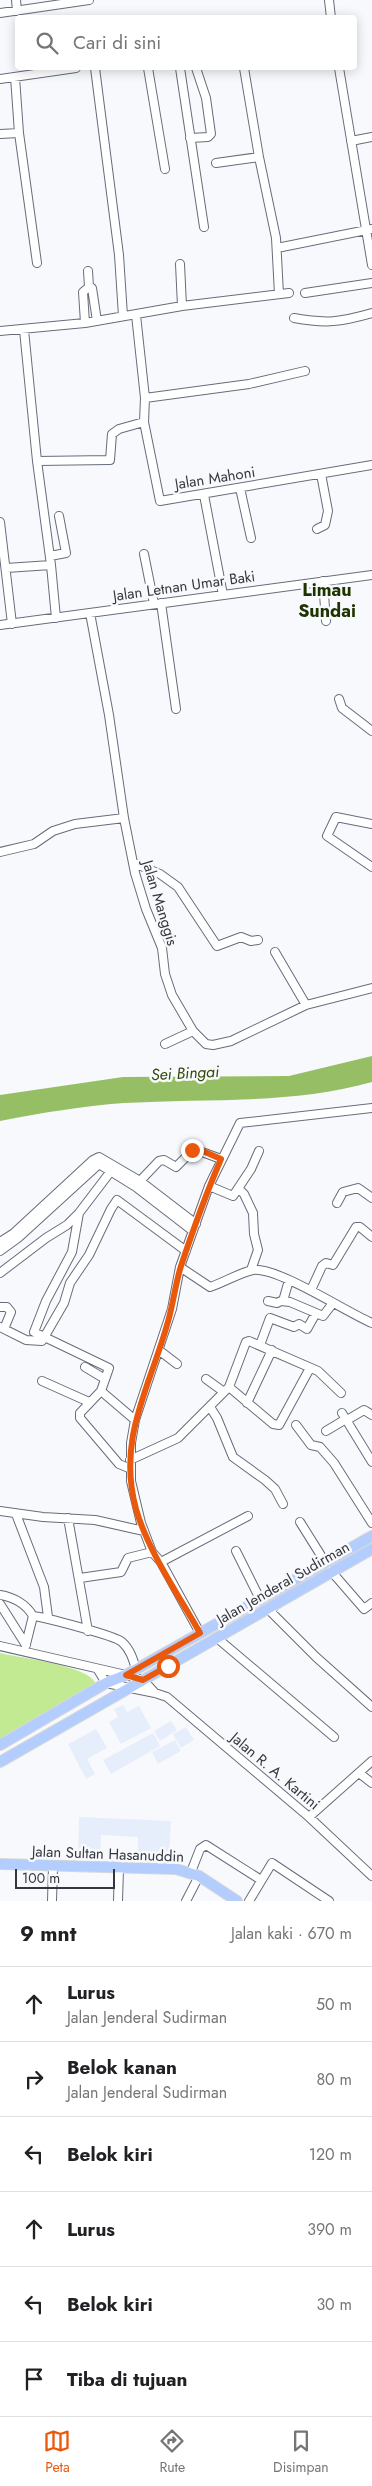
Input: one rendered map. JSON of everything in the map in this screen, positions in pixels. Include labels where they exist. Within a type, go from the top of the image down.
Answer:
[{"type":"main road","name":"Jalan Jenderal Sudirman","points":[[0,1745],[106,1683],[126,1675],[260,1599],[314,1575],[372,1536]]},
{"type":"main road","name":"Jalan Jenderal Sudirman","points":[[328,1567],[372,1549]]},
{"type":"main road","name":"Jalan Jenderal Sudirman","points":[[0,1762],[275,1604],[314,1575]]},
{"type":"main road","points":[[45,1719],[52,1733]]},
{"type":"main road","name":"Jalan Sultan Hasanuddin","points":[[0,1864],[119,1869],[176,1869],[195,1874],[237,1901]]},
{"type":"street","points":[[16,0],[17,11]]},
{"type":"street","points":[[0,14],[48,3],[90,0]]},
{"type":"street","points":[[329,0],[331,15]]},
{"type":"street","points":[[0,79],[62,70]]},
{"type":"street","points":[[95,70],[119,255],[123,316]]},
{"type":"street","points":[[148,70],[164,169]]},
{"type":"street","points":[[180,70],[204,227]]},
{"type":"street","points":[[190,138],[211,134],[206,98],[197,70]]},
{"type":"street","points":[[244,70],[277,248],[280,294]]},
{"type":"street","points":[[339,70],[351,140],[370,230],[372,265]]},
{"type":"street","points":[[15,77],[19,133],[37,263]]},
{"type":"street","points":[[0,134],[19,133]]},
{"type":"street","points":[[351,140],[372,137]]},
{"type":"street","points":[[216,163],[259,157]]},
{"type":"street","points":[[277,248],[370,230]]},
{"type":"street","points":[[180,264],[182,306]]},
{"type":"street","points":[[88,271],[89,288],[92,288],[97,321]]},
{"type":"street","points":[[306,293],[372,283]]},
{"type":"street","points":[[85,324],[83,292],[89,288]]},
{"type":"street","points":[[0,332],[85,324],[182,306],[289,293]]},
{"type":"street","points":[[294,318],[319,323],[340,322],[372,313]]},
{"type":"street","name":"Jalan Mahoni","points":[[136,315],[146,398],[144,422],[160,501],[372,465]]},
{"type":"street","points":[[24,330],[37,461],[52,565],[56,618]]},
{"type":"street","points":[[146,398],[249,384],[306,371]]},
{"type":"street","points":[[37,461],[110,460],[112,434],[119,429],[144,422]]},
{"type":"street","points":[[317,529],[325,525],[328,516],[321,474]]},
{"type":"street","points":[[240,488],[250,538]]},
{"type":"street","points":[[204,495],[223,594]]},
{"type":"street","points":[[50,556],[66,553],[59,516]]},
{"type":"street","points":[[0,522],[12,624]]},
{"type":"street","points":[[144,554],[158,604],[176,709]]},
{"type":"street","points":[[6,568],[52,565]]},
{"type":"street","name":"Jalan Letnan Umar Baki","points":[[0,626],[372,575]]},
{"type":"street","points":[[323,582],[326,621]]},
{"type":"street","name":"Jalan Manggis","points":[[90,613],[109,715],[124,818],[134,863],[146,909],[162,948],[169,986],[193,1031],[206,1044],[222,1044],[306,1005],[372,988]]},
{"type":"street","points":[[339,698],[342,708],[372,731]]},
{"type":"street","points":[[372,824],[336,817],[327,836],[372,867]]},
{"type":"street","points":[[0,852],[34,844],[54,831],[75,824],[124,818]]},
{"type":"street","points":[[134,863],[160,874],[178,887],[217,946],[241,937],[254,941],[258,940]]},
{"type":"street","points":[[275,952],[306,1005]]},
{"type":"street","points":[[165,1044],[193,1031]]},
{"type":"street","points":[[200,1633],[161,1562],[152,1552],[136,1508],[130,1460],[135,1420],[160,1351],[172,1309],[180,1268],[209,1186],[238,1126],[242,1122],[372,1108]]},
{"type":"street","points":[[140,1181],[158,1161],[164,1160],[176,1167],[194,1148],[221,1159]]},
{"type":"street","points":[[209,1186],[230,1196],[236,1194],[251,1170],[259,1151]]},
{"type":"street","points":[[99,1160],[140,1181],[195,1228]]},
{"type":"street","points":[[99,1160],[111,1171],[195,1228]]},
{"type":"street","points":[[1,1246],[18,1238],[99,1160]]},
{"type":"street","points":[[0,1273],[67,1226],[79,1214],[111,1171]]},
{"type":"street","points":[[337,1203],[343,1192],[358,1188],[372,1198]]},
{"type":"street","points":[[238,1189],[246,1198],[253,1213],[254,1234],[258,1250],[251,1270]]},
{"type":"street","points":[[0,1307],[6,1307],[11,1312],[2,1328],[33,1341],[42,1340],[64,1303],[70,1283],[89,1255],[117,1200],[186,1251]]},
{"type":"street","points":[[79,1214],[72,1252],[34,1332],[109,1368],[101,1391],[80,1413],[80,1418],[119,1464],[131,1469]]},
{"type":"street","points":[[311,1290],[322,1266],[326,1263],[333,1265],[356,1227],[360,1227],[372,1238]]},
{"type":"street","points":[[180,1268],[210,1287],[251,1270],[260,1270],[311,1290],[372,1323]]},
{"type":"street","points":[[283,1301],[289,1280]]},
{"type":"street","points":[[268,1301],[277,1304],[283,1301],[325,1316],[333,1303]]},
{"type":"street","points":[[260,1346],[270,1318],[294,1327],[299,1324],[307,1329],[316,1313]]},
{"type":"street","points":[[130,1460],[178,1438],[210,1407],[226,1389],[246,1342],[272,1350],[318,1371],[341,1393]]},
{"type":"street","points":[[247,1403],[272,1350]]},
{"type":"street","points":[[160,1351],[177,1364]]},
{"type":"street","points":[[86,1367],[105,1379]]},
{"type":"street","points":[[206,1379],[247,1403],[273,1424],[279,1425],[310,1368]]},
{"type":"street","points":[[42,1381],[90,1402]]},
{"type":"street","points":[[101,1391],[135,1420]]},
{"type":"street","points":[[210,1407],[217,1418],[233,1457],[275,1489],[284,1504]]},
{"type":"street","points":[[326,1431],[345,1418],[362,1410],[367,1410],[372,1415]]},
{"type":"street","points":[[345,1418],[372,1462]]},
{"type":"street","points":[[296,1425],[311,1445],[320,1447],[334,1463],[372,1523]]},
{"type":"street","points":[[0,1511],[95,1520],[144,1531]]},
{"type":"street","points":[[16,1514],[44,1587],[48,1617]]},
{"type":"street","points":[[161,1562],[248,1516]]},
{"type":"street","points":[[68,1518],[88,1631]]},
{"type":"street","points":[[300,1522],[328,1567],[364,1609],[372,1603]]},
{"type":"street","points":[[236,1551],[260,1599]]},
{"type":"street","points":[[80,1578],[122,1572],[128,1558],[152,1552]]},
{"type":"street","points":[[0,1595],[19,1601],[28,1608],[33,1616],[27,1648]]},
{"type":"street","points":[[275,1604],[272,1612],[316,1657],[372,1707]]},
{"type":"street","points":[[1,1608],[27,1648]]},
{"type":"street","points":[[33,1616],[48,1617],[120,1640],[130,1651],[136,1669]]},
{"type":"street","points":[[217,1638],[334,1737]]},
{"type":"street","points":[[0,1646],[27,1648],[98,1670],[143,1680]]},
{"type":"street","points":[[98,1670],[106,1683]]},
{"type":"street","name":"Jalan R. A. Kartini","points":[[143,1680],[155,1693]]},
{"type":"street","name":"Jalan R. A. Kartini","points":[[106,1683],[166,1697],[309,1817],[372,1876]]},
{"type":"street","points":[[309,1817],[372,1761]]},
{"type":"street","points":[[360,1773],[372,1782]]},
{"type":"street","points":[[186,1901],[195,1874],[200,1849],[206,1845],[261,1880]]},
{"type":"street","points":[[248,1901],[272,1862],[329,1901]]},
{"type":"street","points":[[52,1901],[54,1867]]},
{"type":"street","points":[[118,1901],[119,1869]]},
{"type":"shaded area","name":"Sei Bingai","points":[[372,1056],[372,1082],[341,1089],[310,1094],[248,1099],[108,1104],[0,1121],[0,1095],[123,1077],[289,1076]]},
{"type":"shaded area","points":[[0,1653],[66,1667],[89,1676],[95,1682],[92,1688],[0,1739]]},
{"type":"shaded area","points":[[123,1705],[127,1712],[139,1706],[151,1728],[121,1744],[109,1722],[118,1717],[114,1709]]},
{"type":"shaded area","points":[[171,1721],[177,1730],[160,1741],[154,1731]]},
{"type":"shaded area","points":[[186,1727],[194,1740],[181,1748],[173,1734]]},
{"type":"shaded area","points":[[96,1729],[107,1748],[87,1759],[95,1774],[86,1779],[68,1744]]},
{"type":"shaded area","points":[[153,1733],[160,1746],[111,1774],[103,1760]]},
{"type":"shaded area","points":[[175,1740],[181,1751],[158,1764],[152,1752]]},
{"type":"shaded area","points":[[79,1817],[171,1821],[169,1858],[138,1857],[138,1837],[101,1835],[100,1858],[78,1857]]},
{"type":"district","name":"Limau Sundai","points":[[327,600]]},
{"type":"route","points":[[168,1666],[143,1680],[126,1675],[200,1633],[161,1562],[152,1552],[136,1508],[130,1460],[132,1430],[160,1351],[172,1309],[180,1268],[221,1159],[196,1148],[192,1150]]}]
